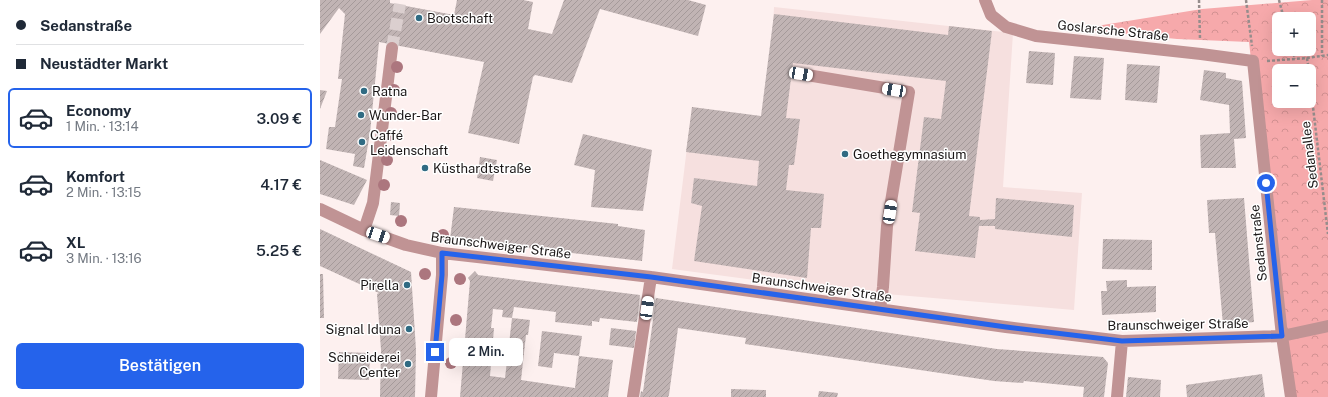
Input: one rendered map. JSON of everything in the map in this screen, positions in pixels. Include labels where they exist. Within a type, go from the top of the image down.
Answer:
[{"type":"street","name":"Goslarsche Straße","points":[[985,0],[991,15],[1006,27],[1036,36],[1253,61]]},
{"type":"street","points":[[364,230],[373,203],[392,48]]},
{"type":"street","name":"Sedanstraße","points":[[1253,61],[1282,336],[1291,397]]},
{"type":"street","points":[[801,74],[909,92],[887,226],[880,309]]},
{"type":"street","name":"Braunschweiger Straße","points":[[320,209],[364,230],[406,245],[442,253],[651,277],[1006,327],[1122,341],[1282,336],[1328,326]]},
{"type":"street","points":[[431,397],[442,275],[442,253]]},
{"type":"street","points":[[634,397],[651,277]]},
{"type":"street","points":[[1117,397],[1122,341]]},
{"type":"path","points":[[1199,0],[1201,54]]},
{"type":"path","points":[[1246,0],[1253,61],[1307,58],[1328,55]]},
{"type":"path","points":[[1280,0],[1283,12]]},
{"type":"path","points":[[1322,0],[1322,56]]},
{"type":"path","name":"Sedanallee","points":[[1307,58],[1308,64]]},
{"type":"path","name":"Sedanallee","points":[[1313,108],[1328,234]]},
{"type":"shaded area","name":"Goethegymnasium","points":[[774,7],[1013,33],[1003,187],[1082,193],[1074,310],[816,288],[672,269],[692,107],[768,120]]},
{"type":"green space","points":[[1328,0],[1328,397],[1291,397],[1282,336],[1249,42],[1177,39],[1078,29],[1202,9]]},
{"type":"building","points":[[320,0],[390,0],[390,3],[454,15],[457,0],[523,0],[533,2],[528,29],[552,34],[564,0],[688,0],[706,5],[698,36],[600,9],[572,83],[535,75],[533,77],[519,144],[468,133],[484,62],[379,42],[370,133],[364,168],[353,166],[355,154],[326,149],[329,127],[335,127],[342,79],[338,79],[345,14],[339,8],[320,34]]},
{"type":"building","points":[[774,14],[948,35],[949,26],[992,31],[969,216],[980,217],[980,220],[995,219],[996,198],[1074,205],[1072,237],[995,229],[995,226],[979,226],[975,258],[915,251],[920,213],[912,212],[924,117],[941,119],[946,81],[793,63],[786,118],[800,119],[794,165],[789,165],[786,190],[824,194],[821,228],[811,228],[807,278],[694,261],[702,206],[691,203],[694,178],[757,186],[759,161],[686,152],[692,107],[761,116]]},
{"type":"building","points":[[1029,51],[1055,53],[1053,85],[1026,83]]},
{"type":"building","points":[[1074,56],[1104,58],[1101,100],[1070,98]]},
{"type":"building","points":[[1127,64],[1160,66],[1157,103],[1125,100]]},
{"type":"building","points":[[1204,70],[1226,73],[1226,78],[1242,81],[1246,138],[1234,139],[1236,168],[1201,168],[1200,135],[1230,133],[1229,105],[1200,100]]},
{"type":"building","points":[[320,90],[327,91],[320,109]]},
{"type":"building","points":[[583,134],[652,150],[643,211],[591,207],[595,170],[574,165]]},
{"type":"building","points":[[480,157],[497,160],[493,181],[477,178]]},
{"type":"building","points":[[320,160],[367,180],[354,205],[320,194]]},
{"type":"building","points":[[1244,198],[1254,322],[1223,325],[1215,233],[1209,233],[1207,200]]},
{"type":"building","points":[[391,202],[400,203],[399,216],[390,215]]},
{"type":"building","points":[[454,207],[618,224],[618,226],[645,230],[642,261],[450,239]]},
{"type":"building","points":[[320,229],[411,272],[416,350],[415,397],[380,397],[381,350],[377,294],[379,293],[320,266]]},
{"type":"building","points":[[1103,239],[1152,240],[1152,270],[1102,269]]},
{"type":"building","points":[[475,271],[478,275],[640,295],[637,322],[600,318],[599,322],[592,321],[592,326],[555,322],[556,312],[514,307],[512,318],[530,320],[528,335],[526,335],[521,380],[575,388],[579,356],[613,360],[608,397],[460,397],[470,281],[468,278]],"holes":[[[493,309],[503,310],[502,317],[512,318],[505,378],[490,376],[494,328],[491,328]]]},
{"type":"building","points":[[320,274],[323,274],[324,318],[320,318]]},
{"type":"building","points":[[1127,280],[1127,287],[1156,286],[1156,312],[1102,315],[1101,291],[1107,291],[1106,281]]},
{"type":"building","points":[[656,298],[997,349],[1103,357],[1108,363],[1104,397],[1083,397],[1084,387],[1024,381],[1023,383],[994,381],[745,344],[746,338],[678,328],[668,397],[640,397],[641,391],[643,392]]},
{"type":"building","points":[[611,328],[636,331],[634,348],[609,345]]},
{"type":"building","points":[[542,331],[582,336],[579,356],[554,353],[552,368],[538,366]]},
{"type":"building","points":[[339,352],[370,353],[369,380],[338,379]]},
{"type":"building","points":[[1262,374],[1265,397],[1187,397],[1186,385]]},
{"type":"building","points":[[1128,377],[1161,380],[1160,397],[1126,397]]},
{"type":"building","points":[[731,389],[766,390],[766,397],[731,397]]},
{"type":"building","points":[[819,391],[838,393],[837,397],[818,397]]},
{"type":"tunnel","points":[[392,48],[400,4]]},
{"type":"place","name":"Bootschaft","points":[[419,18]]},
{"type":"place","name":"Ratna","points":[[364,91]]},
{"type":"place","name":"Wunder-Bar","points":[[361,115]]},
{"type":"place","name":"Caffé Leidenschaft","points":[[362,142]]},
{"type":"place","name":"Goethegymnasium","points":[[845,154]]},
{"type":"place","name":"Küsthardtstraße","points":[[425,168]]},
{"type":"place","name":"Pirella","points":[[407,285]]},
{"type":"place","name":"Signal Iduna","points":[[409,329]]},
{"type":"place","name":"Schneiderei Center","points":[[408,364]]},
{"type":"route","points":[[435,352],[442,275],[442,253],[651,277],[1006,327],[1122,341],[1282,336],[1266,183]]}]
